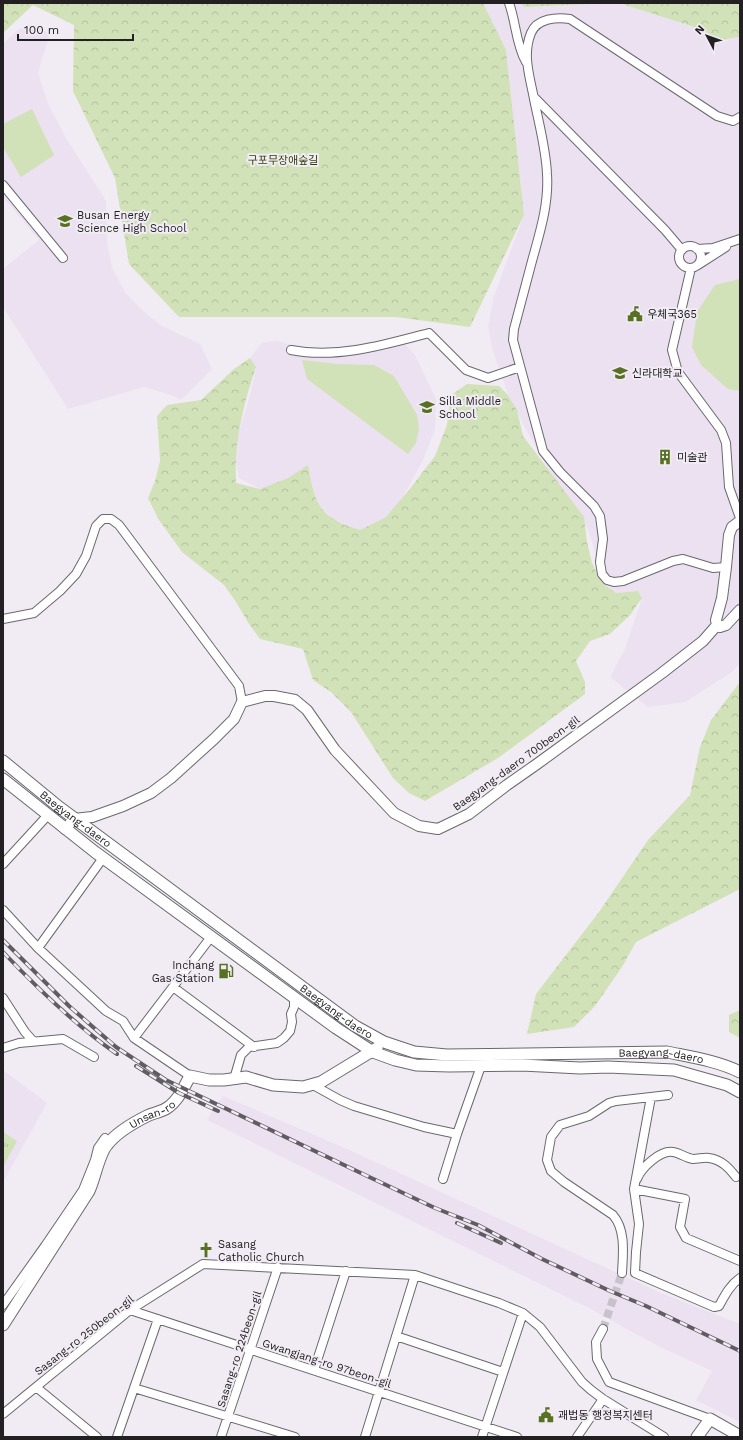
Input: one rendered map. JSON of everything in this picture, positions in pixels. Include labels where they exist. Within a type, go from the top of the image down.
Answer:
[{"type":"main road","name":"Baegyang-daero","points":[[3,761],[74,818],[355,1026],[384,1042],[414,1052],[447,1055],[667,1052],[701,1059],[732,1068],[740,1072]]},
{"type":"main road","name":"Baegyang-daero","points":[[3,779],[103,858],[336,1028],[373,1052],[395,1060],[416,1065],[522,1065],[674,1070],[727,1085],[740,1092]]},
{"type":"main road","points":[[190,1076],[208,1080],[246,1077],[273,1085],[303,1087],[321,1082],[373,1052],[384,1042]]},
{"type":"main road","name":"Unsan-ro","points":[[3,1325],[89,1191],[101,1155],[108,1143],[131,1124],[166,1109],[171,1105],[190,1076]]},
{"type":"main road","points":[[698,1437],[710,1418],[740,1436]]},
{"type":"street","points":[[509,3],[513,14],[520,52],[527,63]]},
{"type":"street","points":[[726,567],[712,568],[683,559],[673,561],[623,581],[614,582],[607,580],[602,574],[600,562],[603,539],[600,516],[594,506],[560,472],[543,450],[513,340],[514,328],[542,227],[547,201],[547,173],[542,135],[527,63],[527,45],[531,32],[539,23],[556,17],[570,19],[717,116],[733,121],[740,117]]},
{"type":"street","points":[[534,97],[665,230],[682,250]]},
{"type":"street","points":[[3,185],[63,258]]},
{"type":"street","points":[[737,240],[694,266],[686,268],[680,262],[679,258],[682,250],[690,247],[697,249],[713,248],[737,240]]},
{"type":"street","points":[[697,249],[701,257],[694,266],[672,350],[678,372],[722,430],[726,443],[729,487],[740,520],[732,527],[729,535],[722,598],[716,620],[717,625],[720,627],[726,625],[740,610]]},
{"type":"street","points":[[291,350],[302,352],[337,353],[392,343],[429,333],[466,370],[488,378],[520,367]]},
{"type":"street","points":[[3,619],[34,613],[60,592],[76,574],[86,556],[96,526],[103,519],[111,519],[119,525],[239,686],[242,702],[234,719],[171,778],[151,792],[123,806],[92,817],[74,818],[65,829]]},
{"type":"street","name":"Baegyang-daero 700beon-gil","points":[[242,702],[270,696],[295,700],[307,710],[335,750],[394,813],[419,826],[438,829],[469,814],[703,641],[717,625]]},
{"type":"street","points":[[3,864],[48,815]]},
{"type":"street","name":"Baegyang-daero","points":[[38,948],[103,858]]},
{"type":"street","points":[[3,910],[38,948],[106,1011],[123,1021],[134,1038],[190,1076]]},
{"type":"street","points":[[134,1038],[212,937]]},
{"type":"street","points":[[173,987],[254,1047]]},
{"type":"street","name":"Baegyang-daero","points":[[234,1079],[241,1055],[249,1047],[277,1043],[290,1031],[294,997]]},
{"type":"street","points":[[3,998],[25,1032],[33,1041]]},
{"type":"street","points":[[3,1048],[10,1044],[63,1039],[94,1057]]},
{"type":"street","points":[[443,1179],[481,1066]]},
{"type":"street","points":[[313,1085],[354,1106],[424,1127],[457,1134]]},
{"type":"street","points":[[622,1273],[623,1244],[618,1220],[613,1215],[564,1182],[551,1171],[547,1160],[551,1137],[560,1125],[589,1116],[609,1103],[668,1095]]},
{"type":"street","points":[[651,1097],[634,1189],[639,1224],[635,1273],[714,1307],[719,1306],[726,1292],[740,1278]]},
{"type":"street","points":[[3,1305],[83,1190],[95,1160],[98,1148],[105,1138]]},
{"type":"street","points":[[634,1189],[639,1174],[647,1164],[659,1155],[671,1152],[686,1157],[709,1158],[721,1161],[736,1177]]},
{"type":"street","points":[[634,1189],[685,1199],[680,1227],[686,1238],[740,1261]]},
{"type":"street","name":"Sasang-ro 250beon-gil","points":[[3,1414],[130,1310],[203,1264],[415,1276],[523,1312]]},
{"type":"street","name":"Sasang-ro 224beon-gil","points":[[221,1437],[278,1268]]},
{"type":"street","points":[[314,1370],[346,1271]]},
{"type":"street","points":[[365,1437],[415,1276]]},
{"type":"street","name":"Gwangjang-ro 97beon-gil","points":[[130,1310],[516,1437]]},
{"type":"street","points":[[482,1437],[523,1312],[540,1327],[582,1382],[603,1399],[664,1437]]},
{"type":"street","points":[[117,1437],[158,1319]]},
{"type":"street","points":[[603,1329],[596,1342],[597,1359],[609,1382],[710,1418]]},
{"type":"street","points":[[396,1336],[503,1372]]},
{"type":"street","points":[[36,1387],[97,1437]]},
{"type":"street","points":[[134,1388],[295,1437]]},
{"type":"street","points":[[577,1437],[603,1399]]},
{"type":"shaded area","name":"신라대학교","points":[[483,3],[527,3],[531,7],[619,3],[695,28],[720,40],[740,37],[740,663],[732,672],[685,702],[648,707],[610,677],[625,649],[642,598],[638,591],[616,593],[602,583],[593,544],[585,523],[573,502],[551,475],[529,435],[509,397],[492,348],[488,326],[494,296],[524,215],[506,50]]},
{"type":"shaded area","name":"Busan Energy Science High School","points":[[33,25],[39,26],[49,34],[49,39],[38,73],[48,104],[66,138],[106,201],[107,243],[112,268],[126,294],[149,316],[162,326],[200,344],[212,369],[181,400],[171,395],[144,387],[68,409],[3,307],[3,269],[39,240],[3,197],[3,44],[19,29]]},
{"type":"shaded area","points":[[398,337],[415,355],[436,399],[435,429],[424,458],[402,499],[386,517],[360,530],[333,519],[319,505],[313,491],[308,466],[288,478],[260,489],[239,478],[236,462],[239,432],[256,368],[250,358],[262,343],[276,341],[305,348],[335,348]]},
{"type":"shaded area","points":[[3,1070],[47,1103],[3,1182]]},
{"type":"shaded area","points":[[223,1096],[347,1149],[661,1293],[740,1324],[740,1422],[696,1400],[712,1371],[658,1346],[589,1308],[207,1120]]},
{"type":"green space","name":"구포무장애숲길","points":[[3,3],[483,3],[506,50],[524,215],[470,327],[396,317],[179,317],[129,264],[115,178],[73,91],[74,25],[33,5],[3,33]]},
{"type":"green space","points":[[522,3],[616,3],[524,7]]},
{"type":"green space","points":[[619,3],[740,3],[740,37],[720,40],[700,29]]},
{"type":"green space","points":[[32,109],[54,155],[21,177],[3,147],[3,124]]},
{"type":"green space","points":[[740,279],[740,391],[728,389],[701,365],[692,347],[697,312],[715,285]]},
{"type":"green space","points":[[250,358],[256,367],[240,424],[236,453],[236,483],[260,489],[288,478],[308,465],[315,496],[322,509],[337,521],[360,530],[386,517],[435,456],[447,425],[451,395],[467,384],[499,386],[507,394],[517,410],[523,436],[584,517],[587,542],[592,563],[602,583],[616,593],[638,591],[642,598],[630,615],[610,634],[590,641],[576,661],[585,682],[585,694],[498,758],[425,801],[409,793],[393,778],[351,712],[331,692],[313,680],[303,649],[260,639],[224,585],[182,552],[159,520],[148,498],[155,481],[160,461],[157,416],[167,405],[201,400],[234,369]]},
{"type":"green space","points":[[302,360],[338,364],[374,365],[394,376],[417,415],[419,429],[416,443],[408,454],[307,379]]},
{"type":"green space","points":[[740,682],[740,889],[636,942],[622,967],[595,1006],[574,1027],[527,1034],[536,994],[599,912],[648,840],[690,795],[700,747],[711,720]]},
{"type":"green space","points":[[740,1010],[740,1038],[729,1032],[729,1015]]},
{"type":"green space","points":[[3,1132],[17,1141],[3,1167]]},
{"type":"tunnel","points":[[603,1329],[622,1273]]},
{"type":"railway","points":[[3,940],[69,1006],[116,1047],[166,1080],[435,1208],[478,1225],[542,1259],[646,1306],[740,1351]]},
{"type":"railway","points":[[3,952],[57,1006],[86,1031],[117,1054]]},
{"type":"railway","points":[[136,1066],[179,1093],[218,1111]]},
{"type":"railway","points":[[457,1223],[501,1243]]},
{"type":"place","name":"Busan Energy Science High School","points":[[65,221]]},
{"type":"place","name":"우체국365","points":[[635,314]]},
{"type":"place","name":"신라대학교","points":[[620,373]]},
{"type":"place","name":"Silla Middle School","points":[[427,407]]},
{"type":"place","name":"미술관","points":[[665,457]]},
{"type":"place","name":"Inchang Gas Station","points":[[226,971]]},
{"type":"place","name":"Sasang Catholic Church","points":[[206,1250]]},
{"type":"place","name":"괘법동 행정복지센터","points":[[546,1415]]}]
